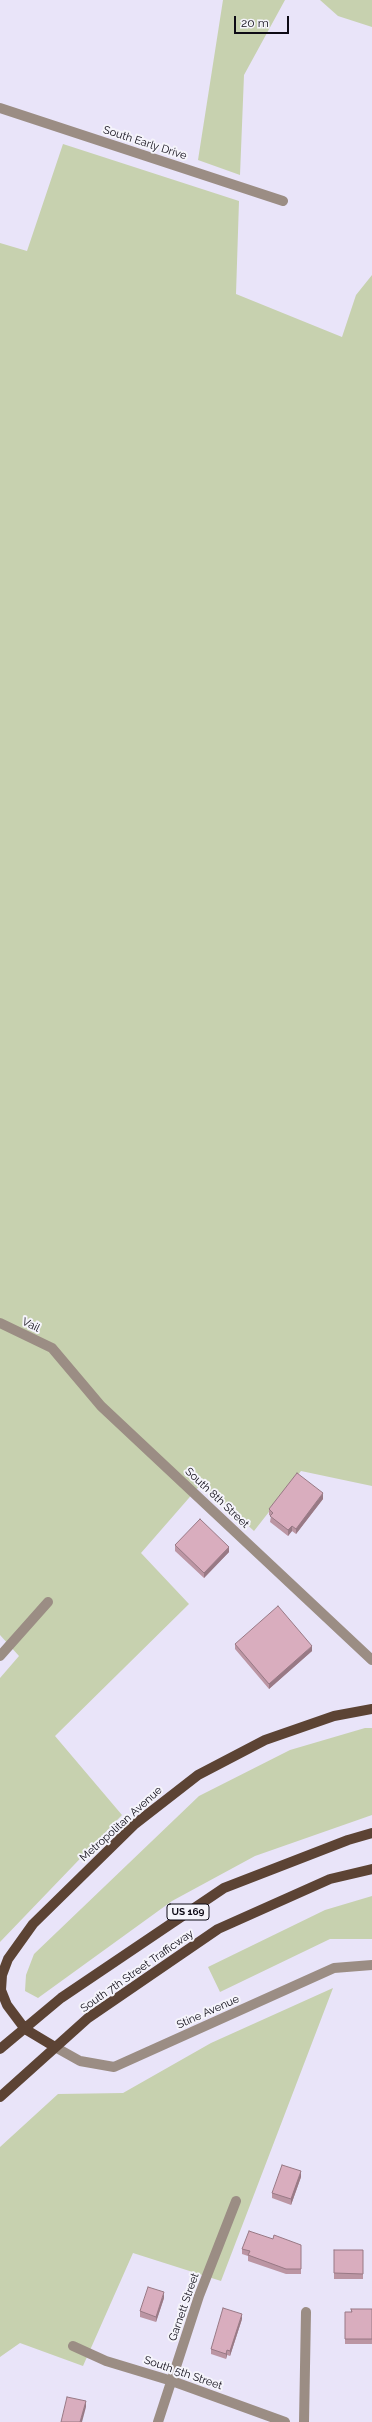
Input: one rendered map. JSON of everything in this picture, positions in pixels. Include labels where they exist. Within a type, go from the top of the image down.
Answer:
[{"type":"main road","name":"Metropolitan Avenue","points":[[25,2029],[7,2005],[1,1990],[2,1975],[8,1959],[33,1924],[135,1824],[198,1775],[252,1746],[304,1725],[334,1716],[372,1709]]},
{"type":"main road","name":"South 7th Street Trafficway","points":[[0,2049],[61,1998],[224,1888],[348,1840],[372,1833]]},
{"type":"main road","name":"South 7th Street Trafficway","points":[[0,2097],[55,2046],[88,2018],[218,1929],[330,1879],[372,1869]]},
{"type":"main road","points":[[25,2029],[55,2046]]},
{"type":"street","name":"South Early Drive","points":[[0,108],[283,201]]},
{"type":"street","name":"Vail","points":[[0,1322],[52,1348]]},
{"type":"street","name":"South 8th Street","points":[[52,1348],[101,1406],[372,1660]]},
{"type":"street","points":[[0,1656],[48,1602]]},
{"type":"street","name":"Stine Avenue","points":[[55,2046],[80,2060],[114,2067],[334,1968],[372,1965]]},
{"type":"street","name":"Garnett Street","points":[[158,2422],[199,2296],[236,2201]]},
{"type":"street","points":[[304,2422],[306,2312]]},
{"type":"street","name":"South 5th Street","points":[[73,2346],[106,2361],[172,2381],[285,2422]]},
{"type":"green space","points":[[223,0],[285,0],[244,75],[240,175],[198,160]]},
{"type":"green space","points":[[320,0],[372,0],[372,27],[338,16]]},
{"type":"green space","points":[[63,144],[239,201],[236,294],[342,337],[356,295],[372,275],[372,1486],[301,1471],[254,1531],[202,1483],[141,1553],[189,1604],[55,1736],[122,1815],[0,1942],[0,1678],[19,1656],[0,1635],[0,243],[27,251]]},
{"type":"green space","points":[[365,1728],[372,1728],[372,1815],[255,1856],[172,1901],[38,1998],[25,1991],[26,1975],[34,1954],[199,1796],[290,1750]]},
{"type":"green space","points":[[372,1896],[372,1939],[330,1939],[220,1992],[208,1967],[325,1910]]},
{"type":"green space","points":[[333,1988],[221,2281],[133,2253],[83,2366],[20,2343],[0,2357],[0,2147],[58,2094],[123,2093],[211,2043]]},
{"type":"building","points":[[297,1473],[323,1493],[296,1529],[292,1526],[288,1530],[270,1516],[273,1513],[269,1509]]},
{"type":"building","points":[[200,1519],[229,1547],[204,1573],[175,1545]]},
{"type":"building","points":[[278,1606],[312,1646],[269,1684],[235,1644]]},
{"type":"building","points":[[282,2165],[301,2171],[291,2199],[272,2193]]},
{"type":"building","points":[[249,2231],[273,2239],[274,2235],[301,2245],[301,2269],[286,2269],[248,2255],[250,2251],[242,2249]]},
{"type":"building","points":[[334,2250],[363,2250],[363,2274],[334,2273]]},
{"type":"building","points":[[148,2287],[164,2292],[156,2317],[140,2311]]},
{"type":"building","points":[[223,2308],[242,2314],[230,2351],[227,2350],[226,2354],[211,2349]]},
{"type":"building","points":[[351,2309],[372,2309],[372,2339],[345,2339],[345,2312],[352,2312]]},
{"type":"building","points":[[67,2397],[86,2401],[80,2422],[61,2422]]}]
